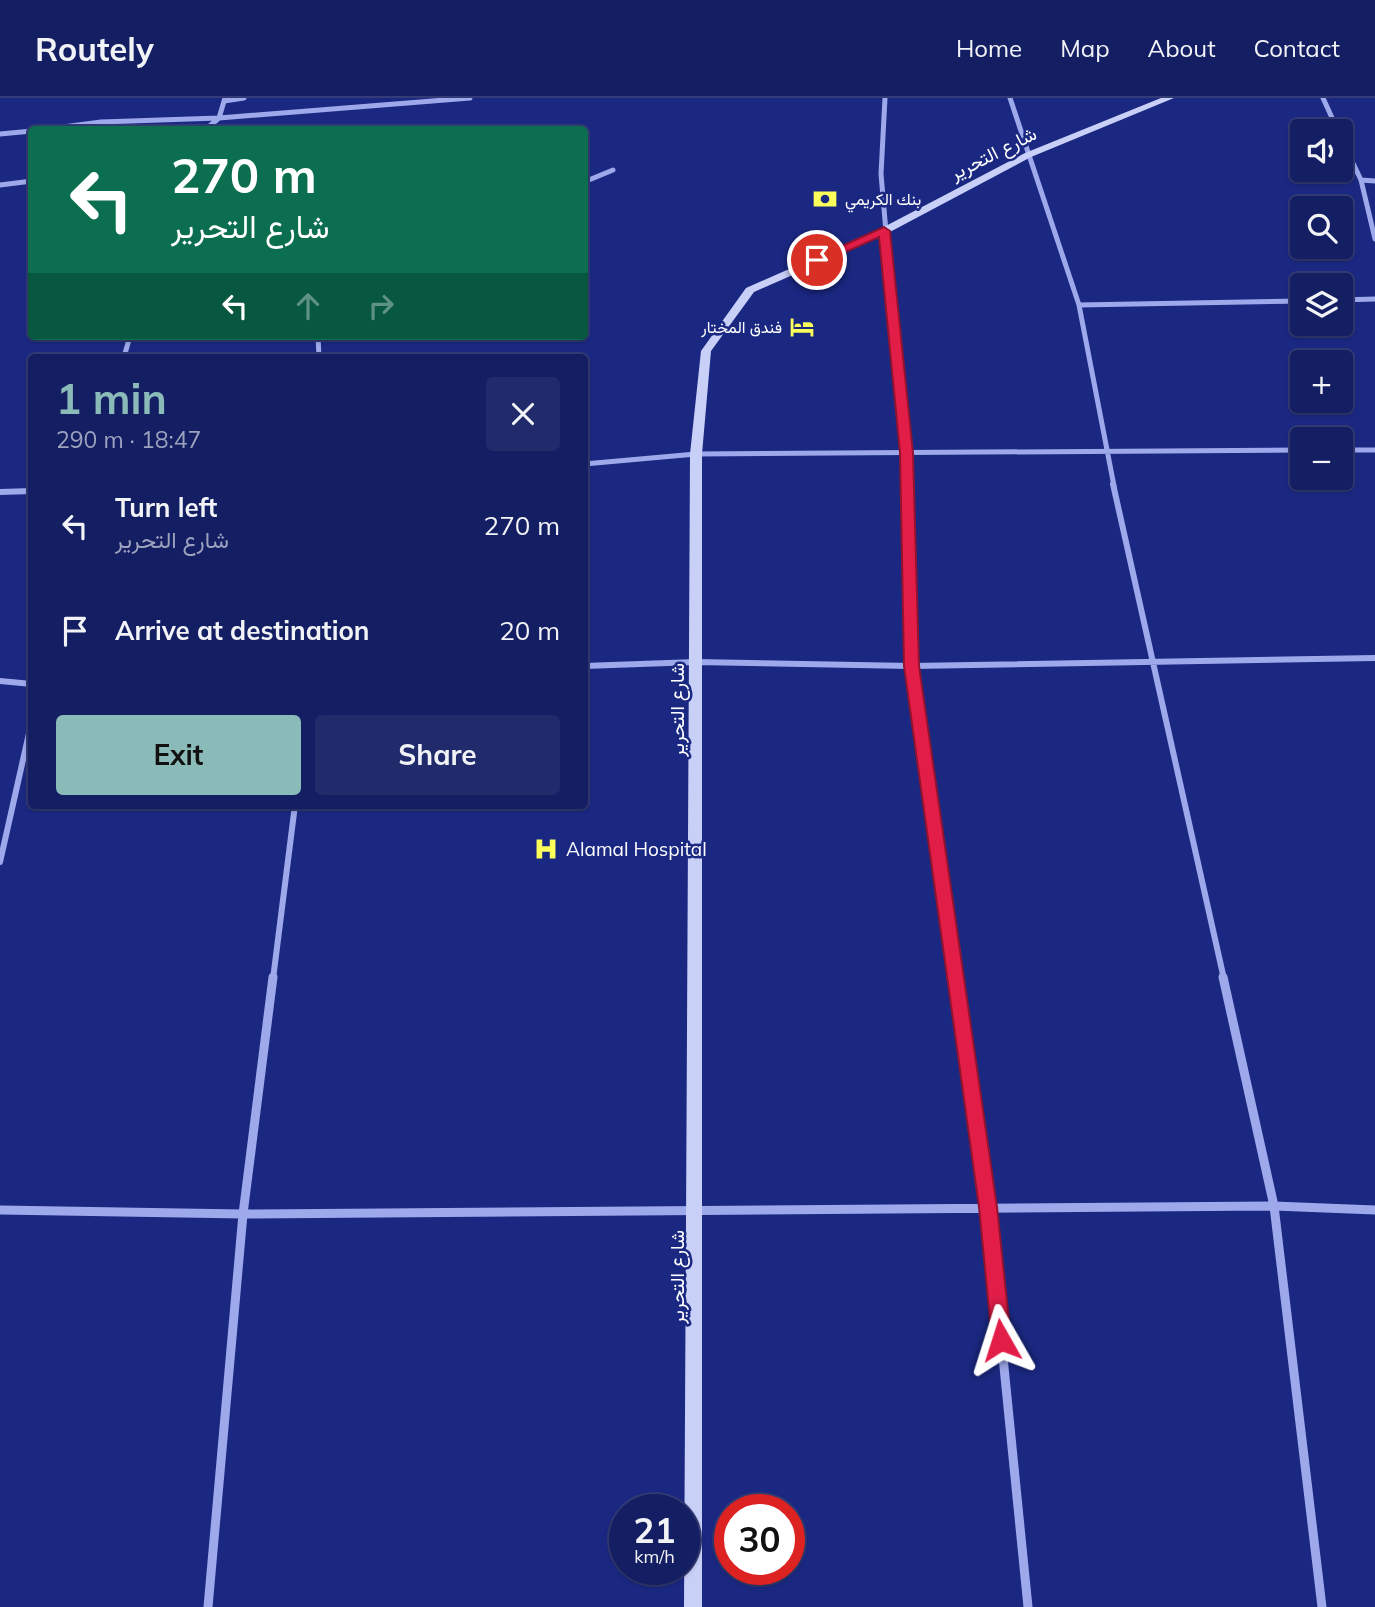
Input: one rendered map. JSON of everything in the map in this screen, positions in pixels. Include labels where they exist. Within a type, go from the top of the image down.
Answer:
[{"type":"main road","name":"شارع التحرير","points":[[693,1607],[696,454],[706,351],[750,290],[884,231],[1028,155],[1169,98]]},
{"type":"street","points":[[210,126],[219,118],[224,100],[244,98]]},
{"type":"street","points":[[70,126],[101,122],[219,118],[470,98]]},
{"type":"street","points":[[885,98],[881,174],[884,231],[907,453],[911,666],[988,1207],[1028,1607]]},
{"type":"street","points":[[1010,98],[1079,305],[1106,451],[1274,1206],[1322,1607]]},
{"type":"street","points":[[1323,98],[1333,119]]},
{"type":"street","points":[[0,134],[28,131]]},
{"type":"street","points":[[1353,163],[1361,180],[1375,239]]},
{"type":"street","points":[[588,180],[613,170]]},
{"type":"street","points":[[1361,180],[1375,181]]},
{"type":"street","points":[[0,185],[28,182]]},
{"type":"street","points":[[1353,300],[1375,299]]},
{"type":"street","points":[[1079,305],[1290,301]]},
{"type":"street","points":[[588,464],[696,454],[1290,450]]},
{"type":"street","points":[[1353,450],[1375,450]]},
{"type":"street","points":[[0,492],[28,491]]},
{"type":"street","points":[[588,666],[696,662],[911,666],[1375,658]]},
{"type":"street","points":[[0,681],[28,684]]},
{"type":"street","points":[[0,862],[28,738]]},
{"type":"street","points":[[208,1607],[243,1214],[294,809]]},
{"type":"street","points":[[0,1210],[243,1214],[1274,1206],[1375,1210]]},
{"type":"place","name":"بنك الكريمي","points":[[825,199]]},
{"type":"place","name":"فندق المختار","points":[[802,327]]},
{"type":"place","name":"Alamal Hospital","points":[[546,849]]},
{"type":"route","points":[[817,260],[884,231],[907,453],[911,666],[988,1207],[1001,1340]]}]
